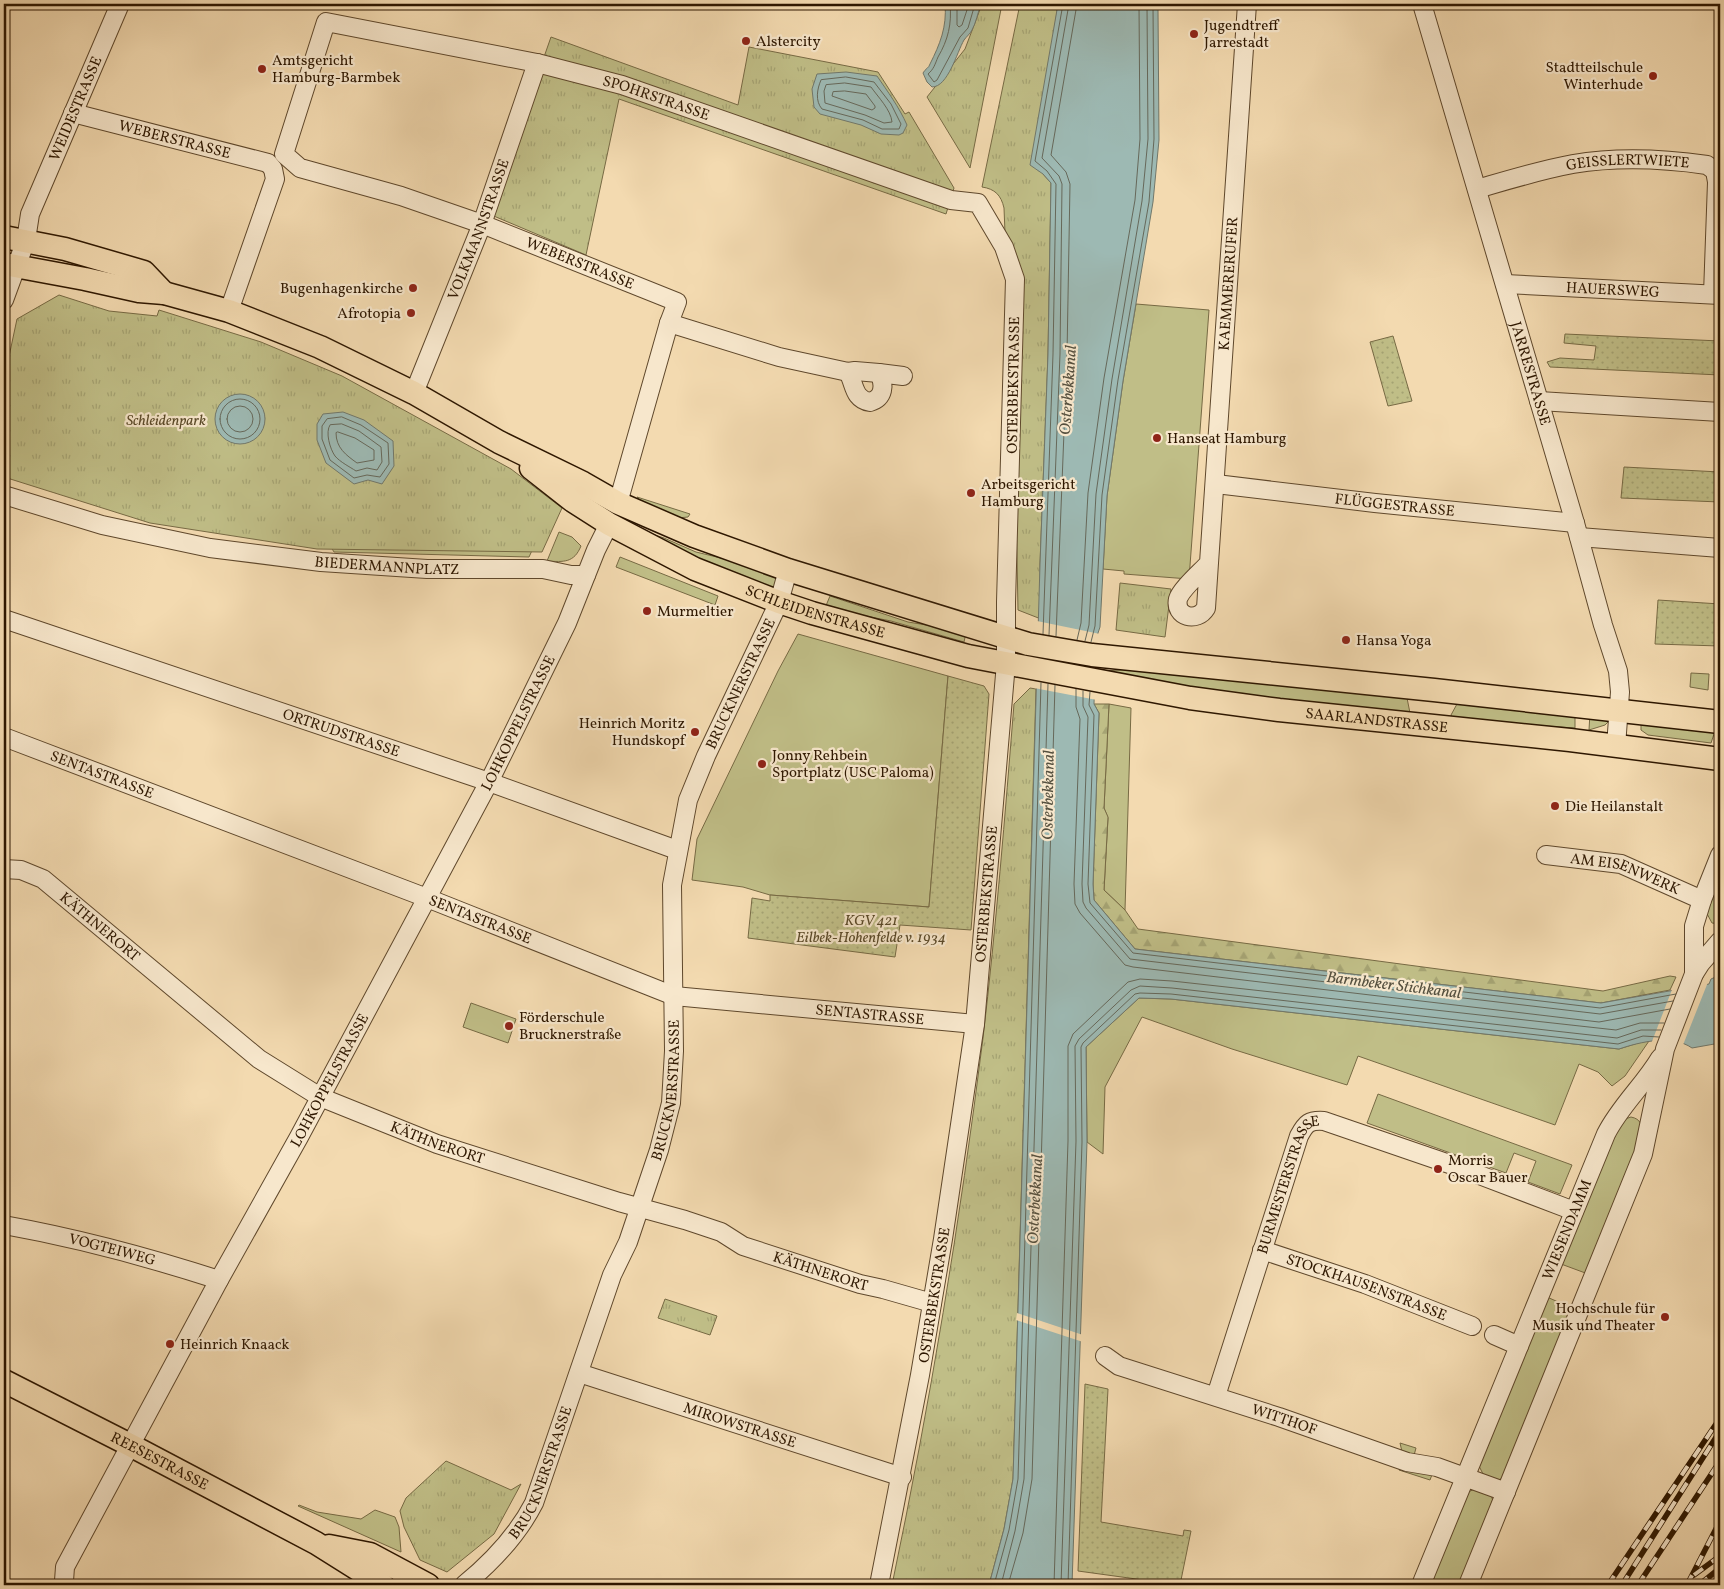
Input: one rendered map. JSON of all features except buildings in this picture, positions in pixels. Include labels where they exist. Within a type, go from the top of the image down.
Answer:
[{"type":"main road","points":[[11,250],[101,258],[144,272],[164,293],[229,311],[320,347],[414,393],[499,442],[583,482],[618,502],[609,524],[573,501],[499,442]]},
{"type":"main road","name":"SCHLEIDENSTRASSE","points":[[618,502],[694,536],[788,570],[1035,646],[1102,656],[1619,710]]},
{"type":"main road","name":"SCHLEIDENSTRASSE","points":[[609,524],[694,569],[779,602],[968,656],[1034,668]]},
{"type":"main road","name":"SAARLANDSTRASSE","points":[[1034,668],[1190,698],[1280,710],[1720,759]]},
{"type":"main road","points":[[1619,710],[1720,722]]},
{"type":"main road","name":"REESESTRASSE","points":[[4,1381],[316,1543],[383,1585]]},
{"type":"main road","name":"REESESTRASSE","points":[[316,1543],[370,1554],[428,1585]]},
{"type":"street","name":"WEIDESTRASSE","points":[[4,300],[11,250],[30,214],[120,4]]},
{"type":"street","name":"KAEMMERERUFER","points":[[1209,563],[1216,484],[1220,383],[1247,4]]},
{"type":"street","name":"JARRESTRASSE","points":[[1422,4],[1618,671],[1619,710],[1616,746]]},
{"type":"street","name":"SPOHRSTRASSE","points":[[287,159],[284,154],[326,22],[537,63],[622,85],[951,200],[978,203]]},
{"type":"street","name":"VOLKMANNSTRASSE","points":[[414,393],[482,224],[537,63]]},
{"type":"street","name":"WEBERSTRASSE","points":[[74,113],[268,163],[273,169],[275,179],[229,311]]},
{"type":"street","name":"WEBERSTRASSE","points":[[287,159],[300,168],[401,196],[482,224],[677,302],[669,323]]},
{"type":"street","name":"GEISSLERTWIETE","points":[[1477,189],[1552,168],[1596,161],[1642,160],[1707,165],[1717,176],[1717,295]]},
{"type":"street","name":"OSTERBEKSTRASSE","points":[[879,1585],[902,1477],[920,1375],[943,1239],[975,1024],[1006,663],[1015,279],[1004,247],[978,203]]},
{"type":"street","name":"HAUERSWEG","points":[[1504,284],[1717,295]]},
{"type":"street","points":[[618,502],[669,323],[779,357],[848,372],[855,371],[902,376]]},
{"type":"street","points":[[848,372],[858,397],[870,402],[880,395],[884,387],[879,373]]},
{"type":"street","points":[[1539,401],[1720,412]]},
{"type":"street","name":"FLÜGGESTRASSE","points":[[1216,484],[1720,548]]},
{"type":"street","name":"BIEDERMANNPLATZ","points":[[4,495],[102,525],[210,548],[340,563],[427,569],[543,569],[570,575],[586,575]]},
{"type":"street","points":[[586,575],[609,524]]},
{"type":"street","name":"BRUCKNERSTRASSE","points":[[464,1585],[506,1545],[528,1514],[536,1496],[612,1275],[628,1242],[662,1142],[671,1103],[674,1068],[672,885],[688,800],[706,756],[779,602],[788,570]]},
{"type":"street","name":"LOHKOPPELSTRASSE","points":[[64,1581],[65,1567],[489,782],[567,623],[586,575]]},
{"type":"street","name":"ORTRUDSTRASSE","points":[[4,620],[489,782],[678,850]]},
{"type":"street","name":"SENTASTRASSE","points":[[4,737],[427,898],[674,996],[975,1024]]},
{"type":"street","name":"WIESENDAMM","points":[[1694,974],[1694,926],[1720,854]]},
{"type":"street","name":"AM EISENWERK","points":[[1546,855],[1621,864],[1702,900]]},
{"type":"street","name":"KÄTHNERORT","points":[[4,869],[21,870],[43,880],[259,1059],[320,1097],[437,1144],[721,1232],[743,1246],[860,1284],[932,1304]]},
{"type":"street","name":"WIESENDAMM","points":[[1468,1585],[1643,1154],[1665,1049],[1694,974],[1720,941]]},
{"type":"street","name":"WIESENDAMM","points":[[1421,1585],[1591,1168],[1613,1121],[1654,1067],[1665,1049]]},
{"type":"street","name":"BURMESTERSTRASSE","points":[[1216,1396],[1299,1136],[1304,1126],[1314,1120],[1461,1168],[1574,1211]]},
{"type":"street","name":"VOGTEIWEG","points":[[4,1225],[76,1239],[156,1260],[219,1280]]},
{"type":"street","name":"STOCKHAUSENSTRASSE","points":[[1262,1250],[1365,1284],[1472,1326]]},
{"type":"street","points":[[1494,1335],[1519,1346]]},
{"type":"street","name":"WITTHOF","points":[[1105,1356],[1119,1366],[1216,1396],[1407,1462],[1433,1466],[1465,1477]]},
{"type":"street","name":"MIROWSTRASSE","points":[[579,1373],[902,1477]]},
{"type":"street","points":[[1465,1477],[1506,1492]]},
{"type":"green space","points":[[982,4],[1002,4],[970,168],[927,97],[965,49]]},
{"type":"green space","points":[[1020,4],[1058,4],[1043,174],[1051,183],[1048,354],[1040,564],[1041,619],[1018,610],[1016,506],[1004,208],[997,193],[982,187]]},
{"type":"green space","points":[[551,37],[738,105],[749,47],[878,72],[905,114],[909,112],[954,188],[946,214],[619,99],[586,255],[489,214]]},
{"type":"green space","name":"Schleidenpark","points":[[59,295],[109,311],[157,316],[159,310],[261,342],[342,376],[511,469],[562,508],[542,552],[317,549],[150,523],[4,477],[4,380],[17,319]]},
{"type":"green space","name":"Hanseat Hamburg","points":[[1136,304],[1209,310],[1189,579],[1124,574],[1124,571],[1103,569],[1107,496]]},
{"type":"green space","points":[[1565,334],[1720,341],[1720,375],[1550,367],[1547,362],[1560,358],[1594,360],[1596,346],[1564,343]]},
{"type":"green space","points":[[1393,336],[1412,401],[1388,406],[1370,342]]},
{"type":"green space","points":[[1624,467],[1720,472],[1720,502],[1621,498]]},
{"type":"green space","points":[[637,497],[690,514],[688,517],[678,518],[648,508]]},
{"type":"green space","points":[[634,528],[664,538],[696,552],[758,567],[774,574],[777,583],[774,591],[762,590]]},
{"type":"green space","points":[[559,532],[572,537],[581,546],[575,556],[568,560],[547,561]]},
{"type":"green space","points":[[325,537],[535,544],[529,557],[334,552]]},
{"type":"green space","points":[[620,557],[718,596],[715,605],[616,567]]},
{"type":"green space","points":[[1120,583],[1171,589],[1165,637],[1116,630]]},
{"type":"green space","points":[[830,596],[908,622],[966,633],[964,642],[891,621],[825,608]]},
{"type":"green space","points":[[1658,600],[1720,604],[1720,646],[1655,644]]},
{"type":"green space","points":[[798,634],[948,676],[929,907],[770,895],[743,887],[692,880],[697,839],[778,671]]},
{"type":"green space","points":[[1135,669],[1407,698],[1410,713],[1233,699],[1105,671]]},
{"type":"green space","points":[[1691,673],[1709,674],[1708,690],[1690,687]]},
{"type":"green space","name":"KGV 421 Eilbek-Hohenfelde v. 1934","points":[[948,676],[984,686],[989,694],[971,930],[900,925],[895,957],[748,938],[752,898],[770,901],[770,895],[929,907]]},
{"type":"green space","points":[[1030,688],[1036,689],[1013,1479],[1004,1529],[989,1585],[892,1585],[931,1381],[974,1107],[992,955],[1014,704]]},
{"type":"green space","points":[[1474,700],[1575,713],[1575,728],[1454,724],[1451,715],[1457,704]]},
{"type":"green space","points":[[1094,704],[1109,704],[1104,808],[1108,817],[1104,890],[1125,910],[1138,929],[1603,991],[1670,976],[1676,977],[1670,990],[1601,1003],[1135,949],[1094,900],[1099,713]]},
{"type":"green space","points":[[1109,704],[1131,708],[1125,910],[1104,890],[1108,818],[1104,808]]},
{"type":"green space","points":[[1590,713],[1610,720],[1605,725],[1589,730]]},
{"type":"green space","points":[[1643,721],[1716,728],[1711,743],[1648,735],[1641,730]]},
{"type":"green space","points":[[1720,873],[1720,924],[1712,923],[1705,910]]},
{"type":"green space","points":[[1139,998],[1171,999],[1619,1049],[1649,1041],[1625,1076],[1612,1086],[1598,1072],[1579,1064],[1555,1125],[1358,1056],[1347,1085],[1232,1049],[1142,1017],[1105,1087],[1103,1154],[1087,1142],[1086,1047]]},
{"type":"green space","points":[[471,1003],[516,1019],[508,1043],[463,1027]]},
{"type":"green space","points":[[1378,1094],[1572,1165],[1560,1194],[1528,1182],[1536,1161],[1514,1153],[1506,1173],[1367,1123]]},
{"type":"green space","points":[[1631,1117],[1637,1119],[1640,1123],[1642,1134],[1588,1274],[1561,1264],[1611,1138],[1625,1119]]},
{"type":"green space","points":[[1547,1297],[1574,1309],[1504,1477],[1497,1481],[1484,1476],[1479,1466]]},
{"type":"green space","points":[[665,1299],[717,1316],[710,1335],[658,1318]]},
{"type":"green space","points":[[1085,1384],[1108,1389],[1101,1522],[1183,1536],[1184,1530],[1191,1531],[1180,1585],[1078,1571]]},
{"type":"green space","points":[[1400,1443],[1416,1448],[1413,1459],[1403,1456]]},
{"type":"green space","points":[[446,1461],[511,1490],[521,1484],[494,1534],[447,1572],[420,1560],[404,1527],[400,1511],[406,1498]]},
{"type":"green space","points":[[1400,1467],[1433,1472],[1430,1480],[1399,1470]]},
{"type":"green space","points":[[1475,1489],[1491,1495],[1493,1501],[1461,1585],[1430,1585],[1468,1492]]},
{"type":"green space","points":[[298,1506],[317,1512],[361,1519],[375,1510],[395,1517],[399,1527],[401,1552]]},
{"type":"water","points":[[945,4],[981,4],[973,27],[964,40],[947,75],[938,85],[932,87],[927,82],[923,73],[937,49],[942,35],[945,20]]},
{"type":"water","points":[[1058,4],[1158,4],[1159,140],[1153,202],[1123,381],[1107,496],[1100,627],[1096,639],[1094,704],[1099,713],[1094,900],[1135,949],[1601,1003],[1709,984],[1711,979],[1720,975],[1720,1043],[1692,1048],[1675,1041],[1666,1040],[1636,1044],[1619,1049],[1171,999],[1139,998],[1086,1047],[1087,1142],[1072,1585],[989,1585],[1004,1529],[1013,1479],[1048,354],[1051,183],[1043,174],[1030,165]]},
{"type":"water","points":[[846,72],[877,76],[907,125],[903,133],[899,135],[881,134],[861,125],[820,114],[814,107],[812,89],[817,74]]},
{"type":"water","points":[[240,394],[249,396],[260,405],[265,419],[263,428],[254,439],[240,444],[231,442],[220,433],[215,419],[217,410],[226,399]]},
{"type":"water","points":[[343,412],[364,420],[393,441],[394,466],[382,484],[368,480],[354,484],[326,463],[317,440],[317,424],[323,414]]},
{"type":"pier","points":[[1037,621],[1100,634],[1097,700],[1034,688]]},
{"type":"pier","points":[[1710,977],[1683,1045],[1651,1044],[1673,987],[1707,982]]},
{"type":"pier","points":[[1017,1313],[1083,1335],[1083,1342],[1016,1320]]},
{"type":"railway","points":[[1608,1585],[1720,1418]]},
{"type":"railway","points":[[1622,1585],[1720,1431]]},
{"type":"railway","points":[[1638,1585],[1720,1461]]},
{"type":"railway","points":[[1687,1585],[1720,1521]]},
{"type":"railway","points":[[1694,1575],[1720,1556]]},
{"type":"railway","points":[[1699,1585],[1720,1568]]},
{"type":"place","name":"Jugendtreff Jarrestadt","points":[[1194,34]]},
{"type":"place","name":"Alstercity","points":[[746,41]]},
{"type":"place","name":"Amtsgericht Hamburg-Barmbek","points":[[262,69]]},
{"type":"place","name":"Stadtteilschule Winterhude","points":[[1653,76]]},
{"type":"place","name":"Bugenhagenkirche","points":[[413,288]]},
{"type":"place","name":"Afrotopia","points":[[411,313]]},
{"type":"place","name":"Hanseat Hamburg","points":[[1157,438]]},
{"type":"place","name":"Arbeitsgericht Hamburg","points":[[971,493]]},
{"type":"place","name":"Murmeltier","points":[[647,611]]},
{"type":"place","name":"Hansa Yoga","points":[[1346,640]]},
{"type":"place","name":"Heinrich Moritz Hundskopf","points":[[695,732]]},
{"type":"place","name":"Jonny Rehbein Sportplatz (USC Paloma)","points":[[762,764]]},
{"type":"place","name":"Die Heilanstalt","points":[[1555,806]]},
{"type":"place","name":"Förderschule Brucknerstraße","points":[[509,1026]]},
{"type":"place","name":"Morris Oscar Bauer","points":[[1438,1169]]},
{"type":"place","name":"Hochschule für Musik und Theater","points":[[1665,1317]]},
{"type":"place","name":"Heinrich Knaack","points":[[170,1344]]},
{"type":"water label","name":"Osterbekkanal","points":[[1067,390]]},
{"type":"water label","name":"Osterbekkanal","points":[[1047,795]]},
{"type":"water label","name":"Barmbeker Stichkanal","points":[[1394,984]]},
{"type":"water label","name":"Osterbekkanal","points":[[1034,1199]]}]
